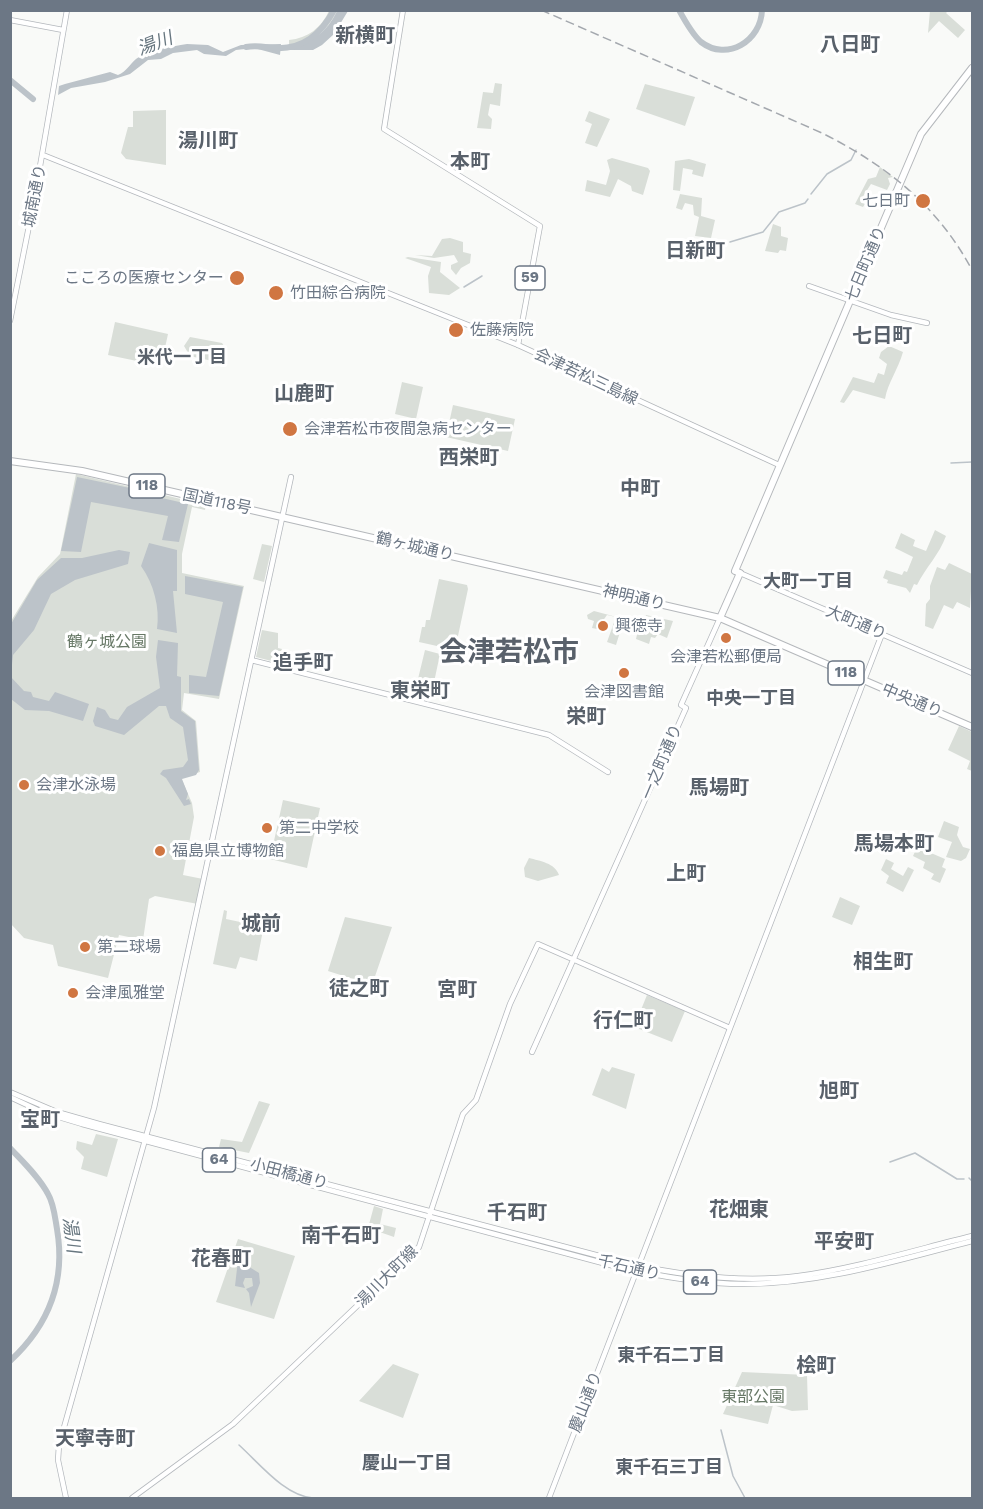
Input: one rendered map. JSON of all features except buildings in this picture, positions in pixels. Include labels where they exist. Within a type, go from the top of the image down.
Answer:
[{"type":"highway","name":"七日町通り","points":[[737,572],[779,465],[922,131],[972,68]]},
{"type":"highway","name":"国道118号","points":[[10,461],[82,471],[283,516]]},
{"type":"highway","name":"鶴ヶ城通り","points":[[283,516],[547,577]]},
{"type":"highway","name":"一之町通り","points":[[720,618],[737,572]]},
{"type":"highway","name":"神明通り","points":[[547,577],[720,618]]},
{"type":"highway","name":"中央通り","points":[[720,618],[972,727]]},
{"type":"main road","name":"会津若松三島線","points":[[403,10],[384,129],[540,226],[518,345],[779,465]]},
{"type":"main road","points":[[10,20],[63,30],[67,11]]},
{"type":"main road","name":"城南通り","points":[[10,321],[43,154],[63,30]]},
{"type":"main road","points":[[43,154],[518,345]]},
{"type":"main road","points":[[809,286],[891,315],[927,323]]},
{"type":"main road","points":[[66,1498],[58,1460],[59,1445],[145,1139],[291,477]]},
{"type":"main road","name":"大町通り","points":[[737,572],[972,673]]},
{"type":"main road","name":"一之町通り","points":[[532,1052],[649,794],[686,708],[681,705],[720,618]]},
{"type":"main road","name":"慶山通り","points":[[549,1498],[882,634]]},
{"type":"main road","points":[[251,660],[555,737],[608,772]]},
{"type":"main road","name":"湯川大町線","points":[[132,1498],[233,1424],[419,1247],[462,1116],[476,1100],[496,1039],[537,944],[542,943],[574,958]]},
{"type":"main road","points":[[574,958],[730,1028]]},
{"type":"main road","name":"小田橋通り","points":[[10,1092],[57,1112],[145,1139]]},
{"type":"main road","name":"小田橋通り","points":[[10,1097],[51,1115],[431,1214]]},
{"type":"main road","name":"千石通り","points":[[431,1214],[637,1268],[700,1282],[784,1282],[836,1275],[972,1241]]},
{"type":"main road","name":"千石通り","points":[[637,1268],[702,1276],[777,1278],[837,1269],[972,1236]]},
{"type":"green space","points":[[329,11],[337,11],[323,31],[312,39],[289,46],[289,40],[302,37],[318,27]]},
{"type":"green space","points":[[930,11],[948,11],[946,13],[965,30],[958,38],[939,21],[928,33]]},
{"type":"green space","points":[[495,83],[502,84],[500,106],[490,104],[488,115],[492,119],[491,129],[477,128],[483,92],[493,93]]},
{"type":"green space","points":[[645,84],[695,97],[685,126],[636,109]]},
{"type":"green space","points":[[166,110],[166,165],[126,159],[121,153],[128,127],[133,127],[133,111]]},
{"type":"green space","points":[[589,111],[610,119],[597,147],[585,143],[592,124],[585,121]]},
{"type":"green space","points":[[612,158],[648,168],[650,171],[643,195],[632,191],[631,186],[618,179],[610,197],[585,191],[587,180],[606,185],[610,171],[607,160]]},
{"type":"green space","points":[[689,159],[706,164],[703,177],[692,174],[693,170],[683,168],[680,191],[673,190],[675,161]]},
{"type":"green space","points":[[880,167],[893,177],[888,178],[890,184],[887,190],[871,184],[860,201],[865,204],[863,207],[855,204],[868,179],[876,177]]},
{"type":"green space","points":[[680,194],[702,198],[701,216],[715,220],[711,238],[695,236],[699,217],[694,215],[693,205],[685,203],[682,210],[676,208]]},
{"type":"green space","points":[[773,224],[781,227],[781,236],[788,238],[786,251],[780,250],[778,253],[765,251]]},
{"type":"green space","points":[[450,238],[463,242],[463,252],[471,254],[470,263],[461,268],[456,275],[451,269],[451,265],[458,262],[454,255],[434,258],[415,255],[432,256],[442,239]]},
{"type":"green space","points":[[405,258],[441,262],[440,272],[460,288],[449,295],[429,293],[428,276],[431,267]]},
{"type":"green space","points":[[115,322],[168,334],[161,366],[108,355]]},
{"type":"green space","points":[[190,337],[222,343],[226,349],[225,358],[217,362],[190,356],[184,346]]},
{"type":"green space","points":[[889,346],[903,352],[885,399],[853,390],[844,403],[840,402],[853,377],[874,383],[878,373],[884,375],[887,364],[879,358],[881,352]]},
{"type":"green space","points":[[402,382],[423,387],[416,419],[395,414]]},
{"type":"green space","points":[[453,405],[515,419],[508,451],[446,437]]},
{"type":"green space","name":"鶴ヶ城公園","points":[[76,474],[206,505],[205,510],[192,507],[182,554],[182,573],[244,586],[219,699],[184,693],[182,710],[196,721],[200,772],[181,778],[192,803],[194,817],[183,875],[203,879],[198,904],[155,896],[149,899],[143,940],[119,935],[108,978],[58,966],[53,945],[24,938],[11,924],[11,621],[38,577],[60,554]]},
{"type":"green space","points":[[935,530],[946,536],[910,593],[906,588],[887,583],[888,580],[883,578],[886,570],[902,575],[904,571],[907,572],[913,557],[895,548],[901,533],[915,540],[913,546],[926,551]]},
{"type":"green space","points":[[262,544],[272,546],[264,582],[253,579]]},
{"type":"green space","points":[[949,563],[972,574],[970,608],[957,602],[953,609],[944,605],[933,629],[925,626],[930,586],[937,567],[945,570]]},
{"type":"green space","points":[[439,579],[467,585],[468,589],[455,650],[419,642],[422,627],[425,627],[426,620],[430,620]]},
{"type":"green space","points":[[594,611],[624,619],[616,645],[607,642],[616,617],[607,615],[597,629],[592,628],[594,621],[588,619],[587,615]]},
{"type":"green space","points":[[646,615],[673,621],[667,638],[658,634],[655,638],[651,637],[649,644],[636,639],[639,626],[643,626]]},
{"type":"green space","points":[[262,630],[278,633],[278,648],[282,649],[279,663],[256,657]]},
{"type":"green space","points":[[425,650],[440,654],[433,687],[417,683]]},
{"type":"green space","points":[[959,726],[972,732],[972,771],[967,769],[970,761],[948,750]]},
{"type":"green space","points":[[283,800],[320,808],[307,868],[270,859]]},
{"type":"green space","points":[[944,821],[959,827],[957,835],[963,847],[970,849],[966,858],[961,861],[946,857],[952,842],[938,837]]},
{"type":"green space","points":[[920,841],[926,844],[924,850],[945,859],[942,867],[946,869],[940,883],[931,879],[934,874],[923,868],[925,862],[913,856]]},
{"type":"green space","points":[[529,858],[551,865],[559,875],[538,881],[525,877],[524,868]]},
{"type":"green space","points":[[886,859],[894,863],[891,869],[903,876],[908,867],[914,870],[903,892],[886,883],[889,876],[881,870]]},
{"type":"green space","points":[[840,897],[860,906],[852,925],[832,917]]},
{"type":"green space","points":[[224,910],[227,911],[226,919],[248,924],[251,916],[265,920],[257,961],[240,957],[236,969],[213,964]]},
{"type":"green space","points":[[345,917],[392,927],[372,985],[328,971]]},
{"type":"green space","points":[[647,995],[685,1011],[672,1042],[634,1027]]},
{"type":"green space","points":[[612,1067],[635,1074],[626,1109],[592,1095],[602,1068],[609,1072]]},
{"type":"green space","points":[[259,1101],[270,1104],[249,1153],[219,1147],[221,1139],[242,1142]]},
{"type":"green space","points":[[96,1134],[118,1139],[107,1177],[81,1169],[84,1157],[76,1149],[77,1141],[92,1145]]},
{"type":"green space","points":[[374,1206],[383,1209],[380,1224],[396,1228],[394,1237],[368,1228]]},
{"type":"green space","points":[[238,1239],[295,1256],[274,1319],[216,1302]]},
{"type":"green space","points":[[393,1364],[419,1374],[403,1418],[359,1401]]},
{"type":"green space","name":"東部公園","points":[[742,1372],[807,1375],[808,1410],[792,1411],[773,1405],[768,1424],[723,1414]]},
{"type":"shaded area","points":[[337,11],[348,11],[334,34],[322,45],[313,50],[288,50],[289,46],[305,42],[318,35],[329,25]]},
{"type":"shaded area","points":[[187,44],[208,45],[223,52],[241,45],[281,44],[280,55],[254,48],[236,50],[226,56],[204,54],[197,50],[173,53],[161,59],[148,60],[130,74],[105,82],[71,88],[58,95],[59,86],[110,72],[118,75],[136,59],[147,53]]},
{"type":"shaded area","points":[[77,477],[159,494],[162,498],[188,504],[179,542],[162,540],[168,516],[91,502],[81,552],[61,551]]},
{"type":"shaded area","points":[[149,543],[177,550],[177,591],[173,591],[177,633],[157,629],[158,613],[155,596],[141,566]]},
{"type":"shaded area","points":[[119,550],[130,552],[128,564],[75,580],[51,594],[34,630],[13,655],[11,674],[11,624],[37,580],[61,558],[82,558]]},
{"type":"shaded area","points":[[185,576],[243,587],[219,696],[189,693],[189,675],[206,677],[223,602],[185,594]]},
{"type":"shaded area","points":[[158,640],[178,643],[177,676],[181,677],[181,711],[195,721],[199,770],[196,775],[182,779],[188,794],[186,800],[189,799],[191,804],[184,806],[166,778],[160,774],[163,770],[183,767],[188,760],[183,727],[170,718],[166,706],[159,706],[124,735],[95,726],[93,721],[97,707],[105,710],[110,718],[118,720],[127,707],[160,688],[156,657]]},
{"type":"shaded area","points":[[10,676],[24,691],[31,692],[33,697],[49,701],[55,692],[89,704],[83,721],[49,711],[25,710],[11,699]]},
{"type":"shaded area","points":[[238,1260],[259,1273],[260,1283],[251,1307],[249,1293],[246,1289],[253,1286],[252,1278],[245,1278],[243,1283],[245,1288],[235,1286]]},
{"type":"waterway","name":"湯川","points":[[246,47],[284,48],[302,43],[317,33],[334,10]]},
{"type":"waterway","points":[[679,10],[701,42],[711,48],[721,50],[731,49],[749,39],[756,31],[762,10]]},
{"type":"waterway","points":[[10,80],[33,99]]},
{"type":"waterway","points":[[811,194],[827,174],[851,160],[856,150]]},
{"type":"waterway","points":[[730,242],[763,232],[779,212],[805,203],[808,199]]},
{"type":"waterway","points":[[464,287],[482,276]]},
{"type":"waterway","points":[[951,463],[972,462]]},
{"type":"waterway","name":"湯川","points":[[10,1148],[35,1176],[50,1198],[59,1248],[59,1267],[52,1301],[35,1333],[10,1361]]},
{"type":"waterway","points":[[890,1162],[915,1153],[957,1179],[964,1179]]},
{"type":"waterway","points":[[969,1178],[972,1181]]},
{"type":"waterway","points":[[721,1430],[733,1476],[745,1498]]},
{"type":"waterway","points":[[239,1445],[283,1485],[293,1492],[313,1498]]},
{"type":"railway","points":[[541,10],[845,145],[889,174],[926,207],[943,226],[972,270]]},
{"type":"place","name":"七日町","points":[[923,201]]},
{"type":"place","name":"こころの医療センター","points":[[237,278]]},
{"type":"place","name":"竹田綜合病院","points":[[276,293]]},
{"type":"place","name":"佐藤病院","points":[[456,330]]},
{"type":"place","name":"会津若松市夜間急病センター","points":[[290,429]]},
{"type":"place","name":"興徳寺","points":[[603,626]]},
{"type":"place","name":"会津若松郵便局","points":[[726,638]]},
{"type":"place","name":"会津図書館","points":[[624,673]]},
{"type":"place","name":"会津水泳場","points":[[24,785]]},
{"type":"place","name":"第二中学校","points":[[267,828]]},
{"type":"place","name":"福島県立博物館","points":[[160,851]]},
{"type":"place","name":"第二球場","points":[[85,947]]},
{"type":"place","name":"会津風雅堂","points":[[73,993]]},
{"type":"district","name":"新横町","points":[[365,36]]},
{"type":"district","name":"八日町","points":[[850,45]]},
{"type":"district","name":"湯川町","points":[[208,141]]},
{"type":"district","name":"本町","points":[[470,162]]},
{"type":"district","name":"日新町","points":[[695,251]]},
{"type":"district","name":"七日町","points":[[882,336]]},
{"type":"district","name":"米代一丁目","points":[[182,358]]},
{"type":"district","name":"山鹿町","points":[[304,394]]},
{"type":"district","name":"西栄町","points":[[469,458]]},
{"type":"district","name":"中町","points":[[640,489]]},
{"type":"district","name":"大町一丁目","points":[[808,582]]},
{"type":"district","name":"会津若松市","points":[[509,653]]},
{"type":"district","name":"追手町","points":[[303,663]]},
{"type":"district","name":"東栄町","points":[[420,691]]},
{"type":"district","name":"中央一丁目","points":[[751,699]]},
{"type":"district","name":"栄町","points":[[586,717]]},
{"type":"district","name":"馬場町","points":[[719,788]]},
{"type":"district","name":"馬場本町","points":[[894,844]]},
{"type":"district","name":"上町","points":[[686,874]]},
{"type":"district","name":"城前","points":[[261,924]]},
{"type":"district","name":"相生町","points":[[883,962]]},
{"type":"district","name":"徒之町","points":[[359,989]]},
{"type":"district","name":"宮町","points":[[457,990]]},
{"type":"district","name":"行仁町","points":[[623,1021]]},
{"type":"district","name":"旭町","points":[[839,1091]]},
{"type":"district","name":"宝町","points":[[40,1120]]},
{"type":"district","name":"花畑東","points":[[739,1210]]},
{"type":"district","name":"千石町","points":[[517,1213]]},
{"type":"district","name":"南千石町","points":[[341,1236]]},
{"type":"district","name":"平安町","points":[[844,1242]]},
{"type":"district","name":"花春町","points":[[221,1259]]},
{"type":"district","name":"東千石二丁目","points":[[671,1356]]},
{"type":"district","name":"桧町","points":[[816,1366]]},
{"type":"district","name":"天寧寺町","points":[[95,1439]]},
{"type":"district","name":"慶山一丁目","points":[[407,1464]]},
{"type":"district","name":"東千石三丁目","points":[[669,1468]]}]
